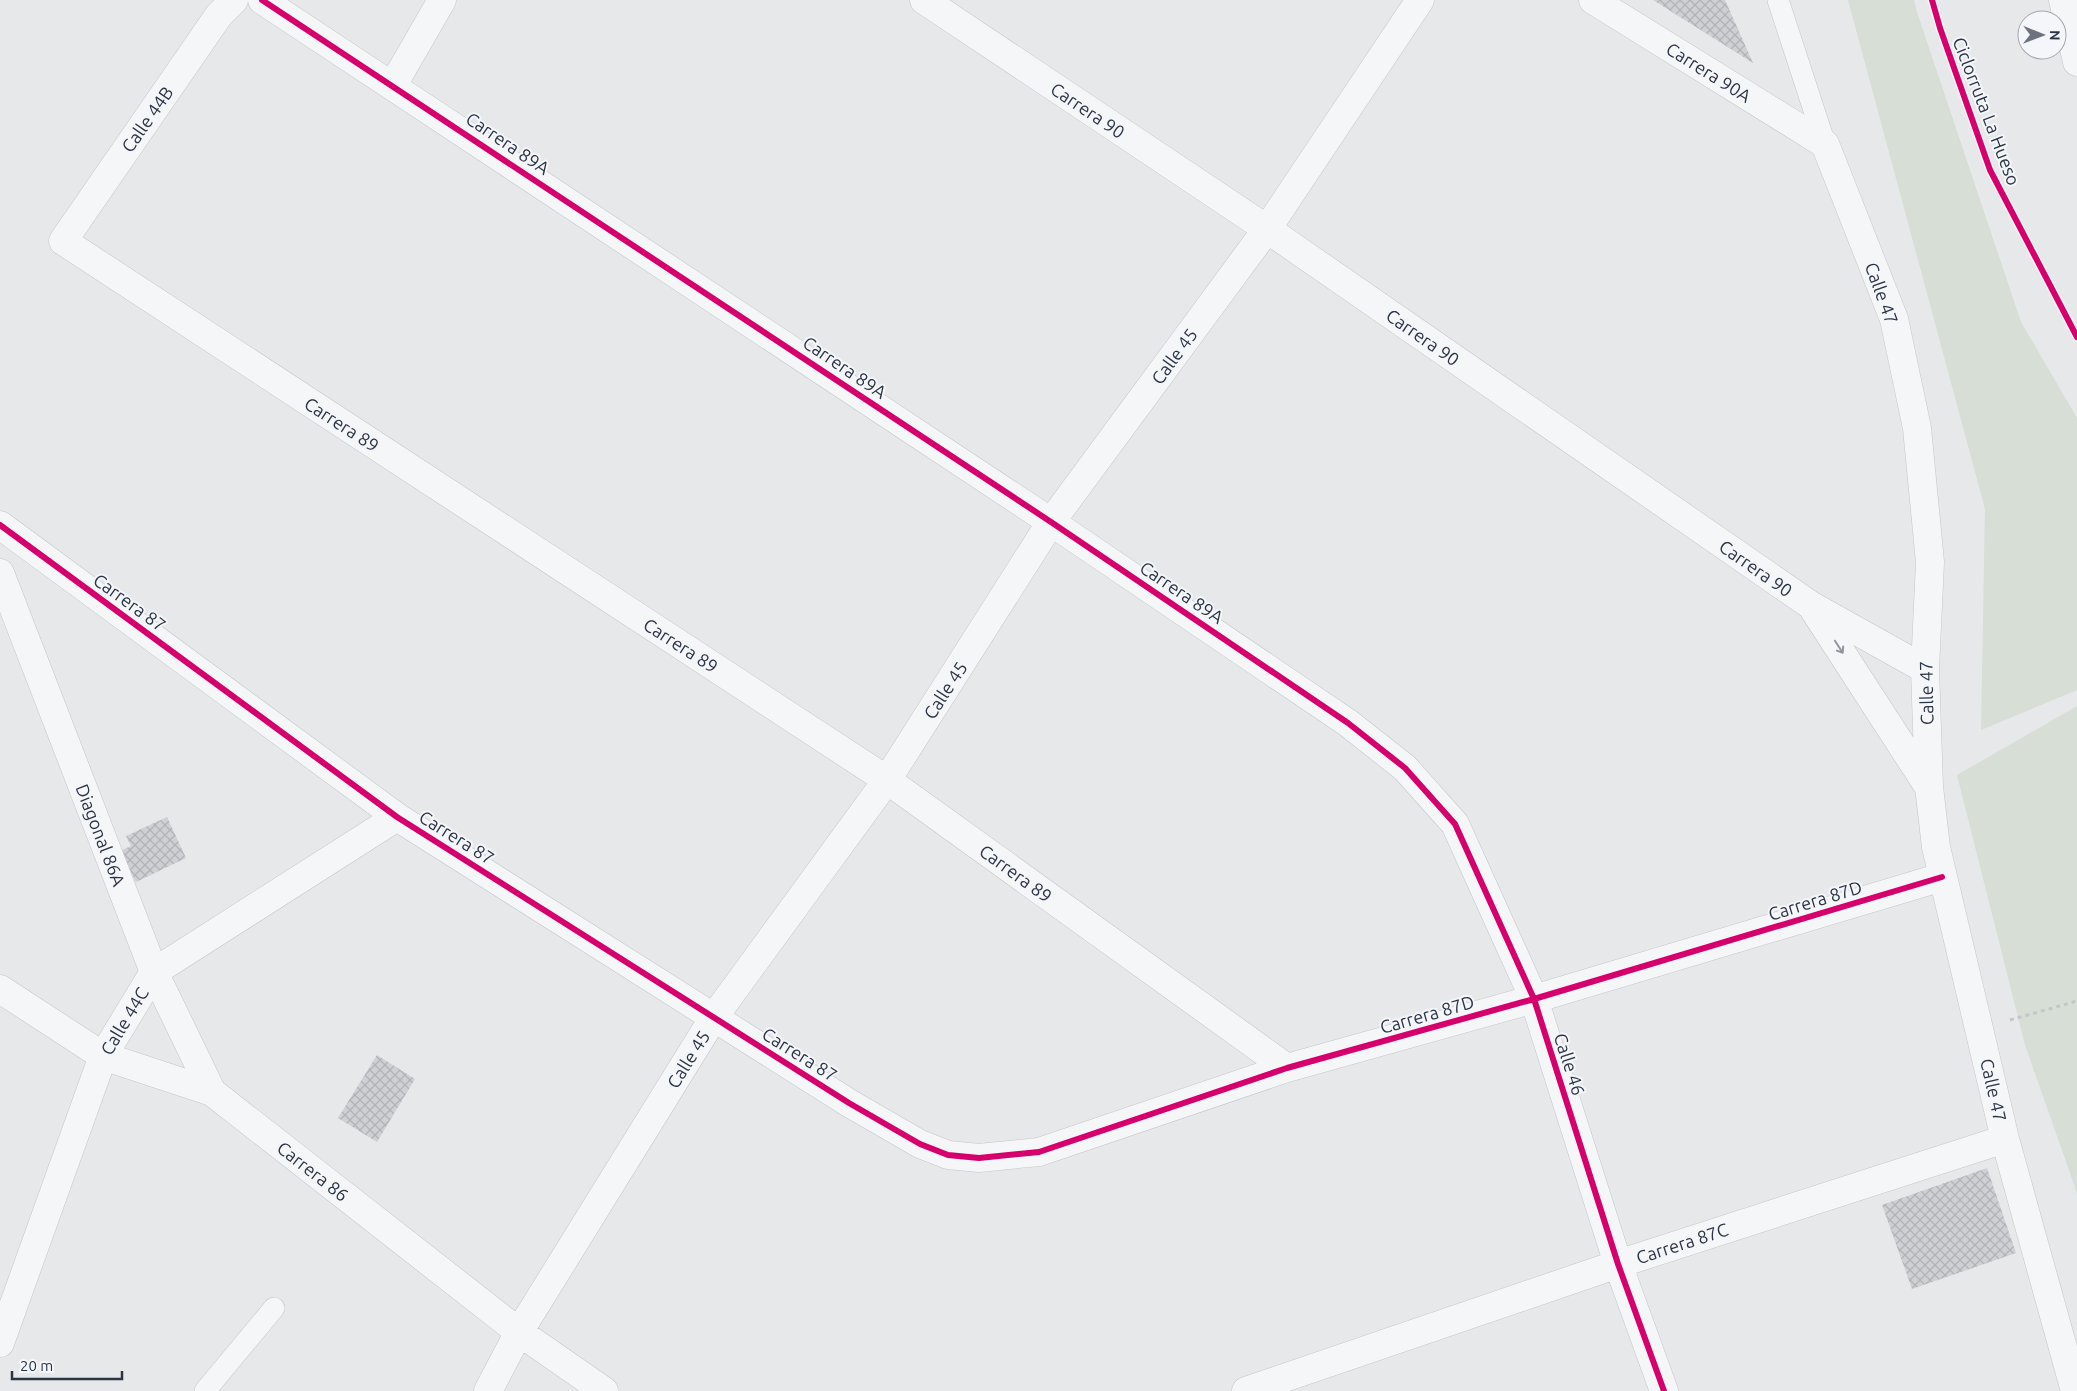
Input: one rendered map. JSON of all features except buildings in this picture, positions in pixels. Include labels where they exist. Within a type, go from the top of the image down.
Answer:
[{"type":"street","name":"Calle 44B","points":[[63,241],[219,15],[234,0]]},
{"type":"street","name":"Carrera 89A","points":[[263,0],[1051,522],[1348,723],[1405,768]]},
{"type":"street","points":[[393,85],[442,0]]},
{"type":"street","name":"Carrera 90","points":[[924,0],[1267,229],[1812,606],[1925,669]]},
{"type":"street","name":"Calle 45","points":[[488,1391],[519,1332],[714,1017],[887,780],[1051,522],[1267,229],[1420,0]]},
{"type":"street","name":"Carrera 90A","points":[[1593,0],[1825,144]]},
{"type":"street","points":[[2063,0],[2077,62]]},
{"type":"street","name":"Calle 47","points":[[1825,144],[1894,319],[1917,428],[1930,562],[1925,669],[1929,787],[1936,847],[2005,1139],[2075,1391]]},
{"type":"street","name":"Carrera 89","points":[[63,241],[887,780],[1287,1068]]},
{"type":"street","name":"Carrera 87","points":[[0,525],[397,817],[849,1103],[920,1144]]},
{"type":"street","name":"Diagonal 86A","points":[[0,573],[154,972],[212,1092]]},
{"type":"street","points":[[1812,606],[1929,787]]},
{"type":"street","name":"Calle 46","points":[[1405,768],[1455,824],[1534,999],[1618,1264],[1664,1391]]},
{"type":"street","name":"Calle 44C","points":[[0,1343],[103,1056],[154,972],[397,817]]},
{"type":"street","name":"Carrera 87D","points":[[920,1144],[948,1155],[979,1158],[1038,1152],[1287,1068],[1534,999],[1942,877]]},
{"type":"street","name":"Carrera 86","points":[[0,989],[103,1056],[212,1092],[519,1332],[604,1391]]},
{"type":"street","name":"Carrera 87C","points":[[1246,1391],[1618,1264],[2005,1139]]},
{"type":"lane","name":"Calle 47","points":[[1778,0],[1825,144]]},
{"type":"lane","points":[[205,1391],[274,1308]]},
{"type":"path","points":[[1979,1029],[2077,1001]]},
{"type":"shaded area","points":[[1848,0],[1914,0],[2021,322],[2077,418],[2077,690],[1981,730],[1985,509]]},
{"type":"shaded area","points":[[2077,706],[2077,1193],[2025,1045],[1957,775]]},
{"type":"cycle path","points":[[262,0],[1051,522],[1348,723],[1405,768],[1455,824],[1534,999],[1618,1264],[1664,1391]]},
{"type":"cycle path","name":"Ciclorruta La Hueso","points":[[1932,0],[1990,170],[2077,337]]},
{"type":"cycle path","points":[[0,525],[397,817],[849,1103],[920,1144],[948,1155],[979,1158],[1039,1152],[1287,1068],[1534,999],[1942,877]]}]
